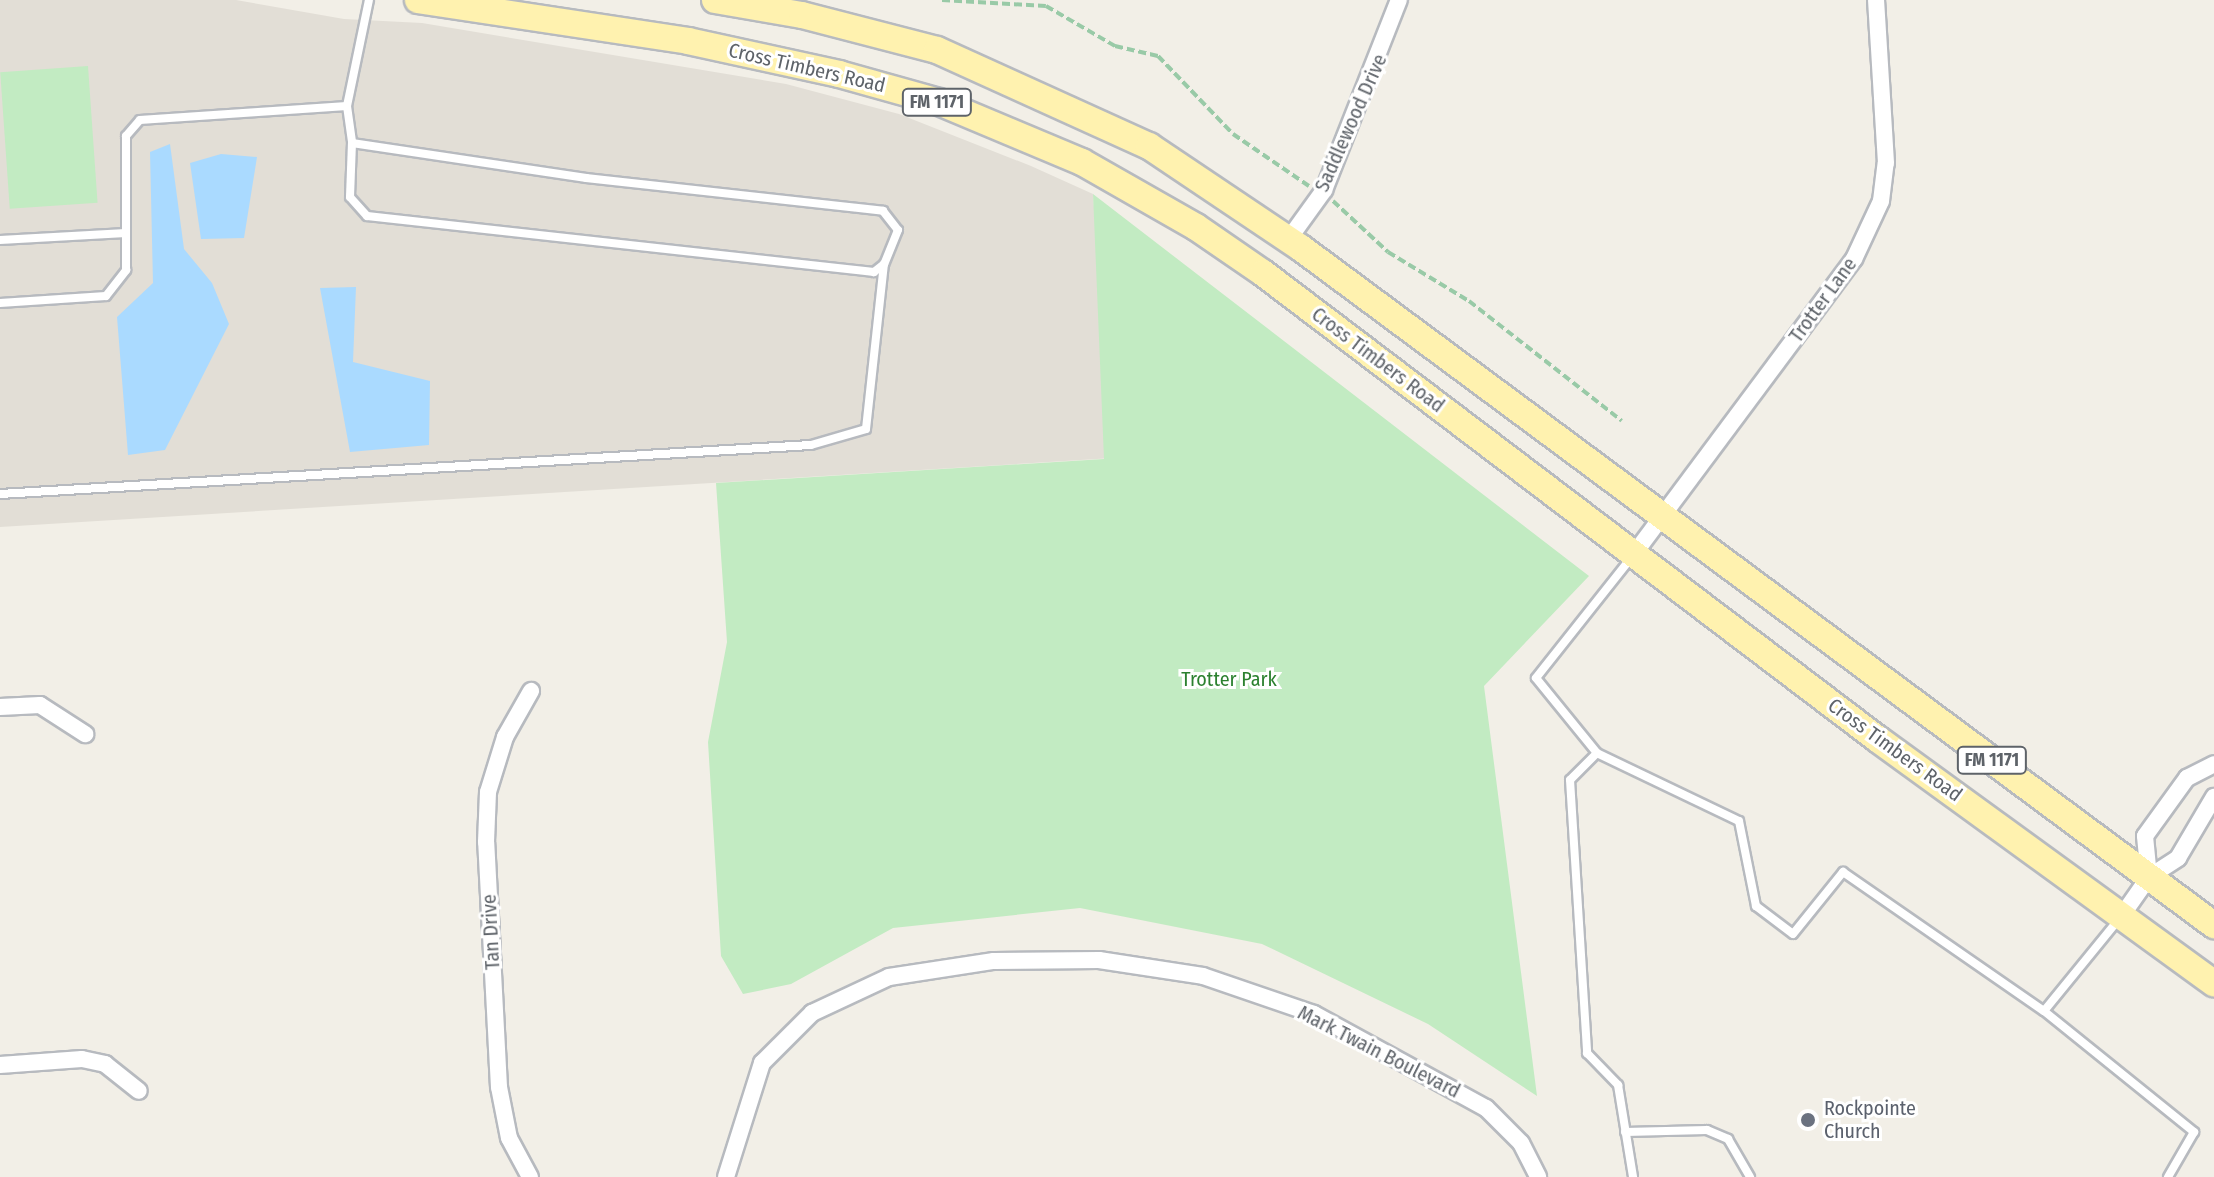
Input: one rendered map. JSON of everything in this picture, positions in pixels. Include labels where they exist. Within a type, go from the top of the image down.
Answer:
[{"type":"main road","name":"Cross Timbers Road","points":[[418,0],[766,56],[939,102],[1051,148],[1196,227],[1263,273],[1879,740],[2123,914],[2214,983]]},
{"type":"main road","name":"FM 1171","points":[[715,0],[848,27],[937,50],[992,72],[1149,146],[1288,240],[2214,925]]},
{"type":"street","name":"Saddlewood Drive","points":[[1288,240],[1322,194],[1399,0]]},
{"type":"street","name":"Trotter Lane","points":[[1634,554],[1854,259],[1881,201],[1886,163],[1876,0]]},
{"type":"street","name":"Tan Drive","points":[[530,1177],[509,1138],[499,1087],[486,842],[488,792],[505,737],[531,691]]},
{"type":"street","points":[[0,707],[40,705],[85,734]]},
{"type":"street","points":[[2149,877],[2145,836],[2187,778],[2214,764]]},
{"type":"street","points":[[2123,914],[2149,877],[2178,858],[2214,797]]},
{"type":"street","name":"Mark Twain Boulevard","points":[[726,1177],[762,1063],[812,1013],[889,977],[994,961],[1084,960],[1203,976],[1314,1014],[1486,1108],[1521,1143],[1538,1177]]},
{"type":"street","points":[[0,1065],[82,1059],[105,1064],[139,1091]]},
{"type":"lane","points":[[369,0],[347,106],[352,143],[350,197],[367,216],[874,272],[884,264]]},
{"type":"lane","points":[[0,303],[106,296],[126,270],[126,136],[140,120],[347,106]]},
{"type":"lane","points":[[0,494],[811,445],[866,429],[884,264],[898,230],[883,211],[586,178],[352,143]]},
{"type":"lane","points":[[0,240],[126,233]]},
{"type":"lane","points":[[1634,554],[1536,678],[1597,753],[1739,821],[1756,906],[1793,934],[1843,872],[2044,1011],[2194,1132],[2168,1177]]},
{"type":"lane","points":[[1597,753],[1570,780],[1587,1053],[1618,1085],[1633,1177]]},
{"type":"lane","points":[[2044,1011],[2123,914]]},
{"type":"lane","points":[[1625,1132],[1707,1130],[1728,1139],[1750,1177]]},
{"type":"path","points":[[942,0],[1046,6],[1115,46],[1158,56],[1233,134],[1350,212],[1388,252],[1469,301],[1622,421]]},
{"type":"shaded area","points":[[0,0],[236,0],[344,19],[422,23],[786,84],[899,114],[1031,166],[1093,194],[1113,458],[0,527]]},
{"type":"green space","points":[[88,66],[98,203],[10,209],[0,72]]},
{"type":"green space","name":"Trotter Park","points":[[1093,194],[1589,576],[1484,686],[1537,1096],[1428,1024],[1262,944],[1080,908],[893,928],[791,984],[743,994],[721,956],[708,742],[727,642],[716,483],[1104,459]]},
{"type":"water","points":[[170,144],[184,249],[212,283],[229,324],[165,450],[128,455],[117,317],[153,283],[150,152]]},
{"type":"water","points":[[221,154],[257,157],[244,238],[201,239],[190,163]]},
{"type":"water","points":[[356,287],[353,362],[430,381],[429,445],[350,452],[320,288]]},
{"type":"place","name":"Rockpointe Church","points":[[1808,1120]]}]
